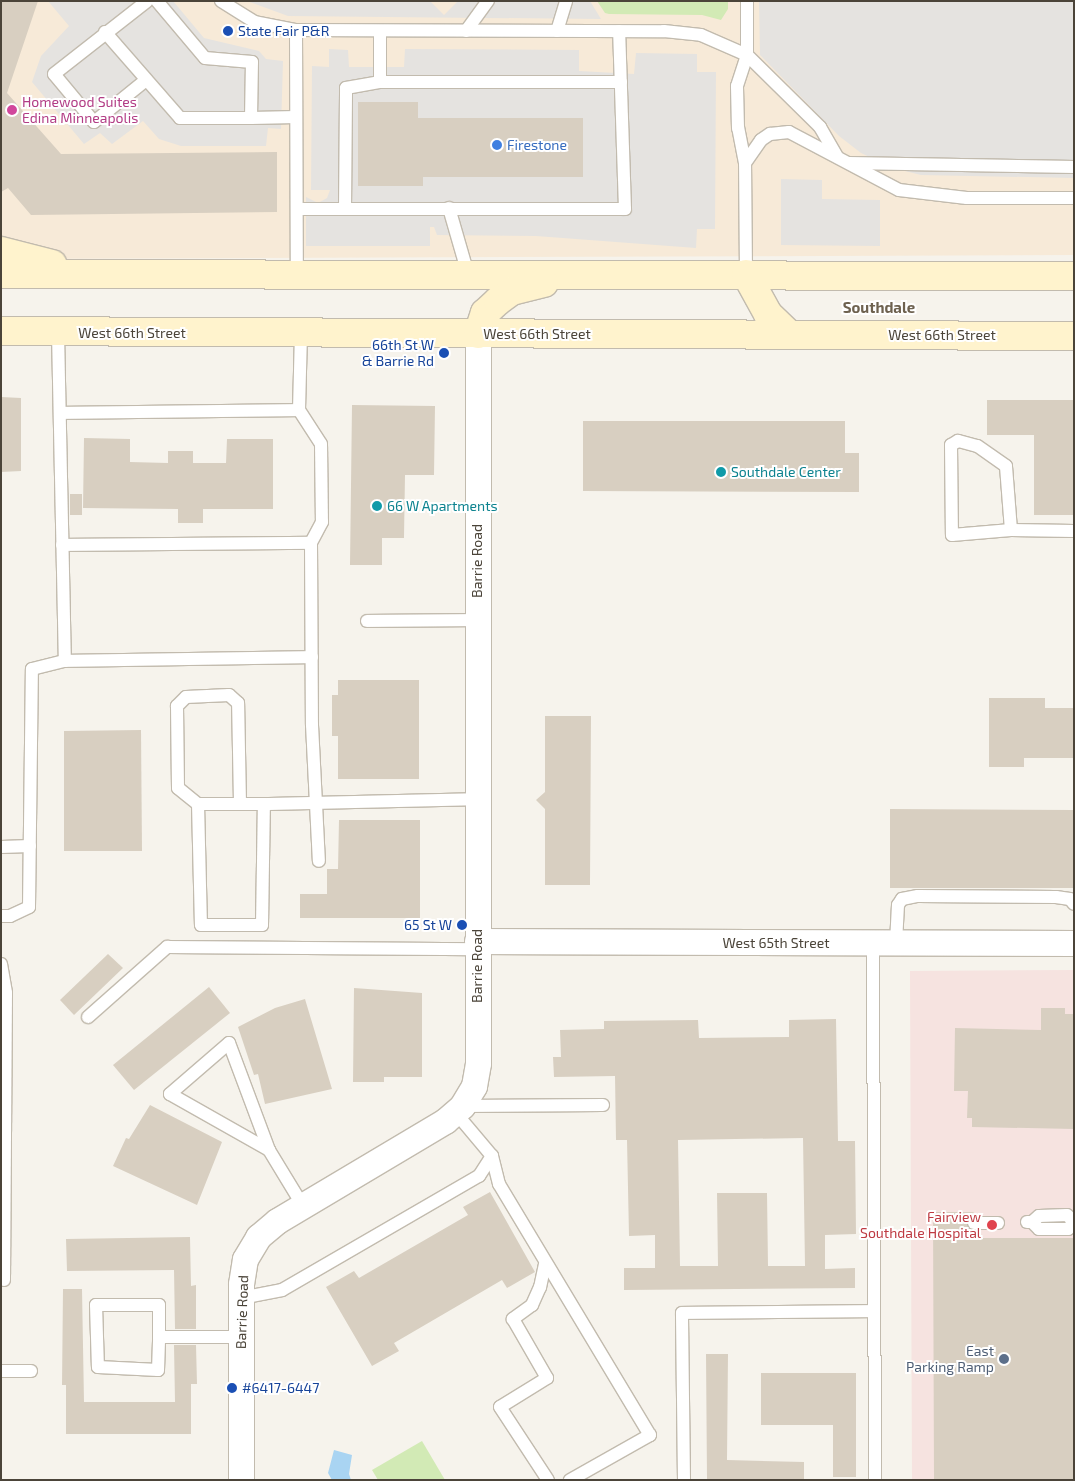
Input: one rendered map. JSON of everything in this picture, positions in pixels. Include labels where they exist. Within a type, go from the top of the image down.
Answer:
[{"type":"main road","points":[[1,251],[87,274]]},
{"type":"main road","points":[[1,274],[297,273],[1074,276]]},
{"type":"main road","points":[[478,334],[485,313],[512,292],[577,274]]},
{"type":"main road","points":[[746,274],[768,314],[790,335]]},
{"type":"main road","name":"West 66th Street","points":[[1,332],[1074,336]]},
{"type":"street","name":"Barrie Road","points":[[241,1480],[241,1298],[245,1259],[258,1237],[303,1206],[459,1109],[474,1086],[478,1063],[478,334]]},
{"type":"street","name":"West 65th Street","points":[[478,945],[1074,944]]},
{"type":"lane","points":[[146,80],[94,122],[54,74],[105,32],[147,1]]},
{"type":"lane","points":[[157,1],[205,58],[252,62],[251,118]]},
{"type":"lane","points":[[221,1],[254,22],[296,30],[620,31],[701,35],[747,55],[820,127],[837,156]]},
{"type":"lane","points":[[466,31],[488,1]]},
{"type":"lane","points":[[557,31],[566,1]]},
{"type":"lane","points":[[746,274],[745,163],[738,128],[737,86],[739,73],[747,55],[747,1]]},
{"type":"lane","points":[[296,30],[297,273]]},
{"type":"lane","points":[[380,31],[380,82]]},
{"type":"lane","points":[[297,209],[625,208],[620,31]]},
{"type":"lane","points":[[105,32],[180,118],[296,117]]},
{"type":"lane","points":[[345,208],[346,88],[380,82],[621,82]]},
{"type":"lane","points":[[745,163],[761,140],[770,134],[789,132],[899,190],[926,195],[1074,198]]},
{"type":"lane","points":[[848,163],[1074,167]]},
{"type":"lane","points":[[449,208],[468,274]]},
{"type":"lane","points":[[58,333],[64,661]]},
{"type":"lane","points":[[301,333],[299,410],[321,444],[322,522],[311,543],[312,657],[319,861]]},
{"type":"lane","points":[[60,414],[299,410]]},
{"type":"lane","points":[[1011,530],[1006,466],[976,446],[958,441],[951,445],[952,535],[1011,530],[1074,531]]},
{"type":"lane","points":[[62,544],[311,543]]},
{"type":"lane","points":[[367,621],[477,620]]},
{"type":"lane","points":[[1,916],[10,916],[29,906],[32,669],[64,661],[312,657]]},
{"type":"lane","points":[[240,803],[238,703],[229,695],[186,697],[177,706],[178,788],[198,804],[478,799]]},
{"type":"lane","points":[[198,804],[202,925],[262,925],[264,804]]},
{"type":"lane","points":[[1,847],[30,846]]},
{"type":"lane","points":[[875,1480],[874,1311],[885,944],[898,906],[902,899],[918,896],[1056,897],[1070,899],[1074,904]]},
{"type":"lane","points":[[88,1016],[167,947],[478,945]]},
{"type":"lane","points":[[1,964],[6,993],[4,1280]]},
{"type":"lane","points":[[269,1150],[170,1094],[229,1042],[269,1150],[303,1206]]},
{"type":"lane","points":[[459,1109],[603,1106]]},
{"type":"lane","points":[[459,1109],[492,1156],[498,1184],[650,1435],[570,1480]]},
{"type":"lane","points":[[241,1298],[290,1285],[479,1176],[492,1156]]},
{"type":"lane","points":[[1029,1222],[1039,1216],[1067,1216],[1074,1222]]},
{"type":"lane","points":[[974,1222],[998,1222]]},
{"type":"lane","points":[[545,1264],[540,1287],[532,1305],[513,1319],[547,1378],[500,1407],[548,1480]]},
{"type":"lane","points":[[96,1305],[158,1306],[159,1337],[158,1370],[98,1367],[96,1305]]},
{"type":"lane","points":[[684,1480],[682,1313],[874,1311]]},
{"type":"lane","points":[[159,1337],[241,1337]]},
{"type":"lane","points":[[1,1371],[31,1371]]},
{"type":"shaded area","points":[[1,1],[1074,1],[1074,255],[1,259]]},
{"type":"shaded area","points":[[48,1],[173,1],[204,38],[259,51],[266,59],[283,61],[281,129],[268,128],[266,146],[181,146],[159,139],[143,121],[112,144],[100,133],[84,144],[32,82],[41,56],[69,26]]},
{"type":"shaded area","points":[[247,1],[430,1],[444,15],[458,1],[590,1],[601,19],[288,16]]},
{"type":"shaded area","points":[[759,1],[1074,1],[1074,178],[921,175],[893,168],[861,153],[839,136],[760,55]]},
{"type":"shaded area","points":[[329,49],[348,50],[349,67],[404,67],[405,49],[579,50],[579,71],[634,74],[636,53],[697,54],[697,72],[716,72],[715,229],[697,229],[696,248],[536,236],[437,235],[434,227],[430,227],[430,246],[306,246],[306,197],[318,203],[327,198],[330,190],[311,190],[312,66],[329,67]]},
{"type":"shaded area","points":[[781,179],[822,180],[822,199],[880,200],[880,246],[781,245]]},
{"type":"shaded area","name":"Fairview Southdale Hospital","points":[[1074,970],[1074,1480],[912,1480],[910,971]]},
{"type":"green space","points":[[597,1],[728,1],[728,9],[721,20],[702,15],[609,14],[605,13]]},
{"type":"green space","points":[[422,1441],[445,1480],[378,1480],[372,1470]]},
{"type":"water","points":[[334,1450],[352,1455],[349,1474],[351,1480],[332,1480],[328,1473]]},
{"type":"building","name":"Homewood Suites Edina Minneapolis","points":[[1,1],[38,1],[7,93],[61,154],[277,152],[277,212],[31,215],[8,188],[1,192]]},
{"type":"building","points":[[358,102],[418,102],[418,118],[583,118],[583,177],[423,177],[423,186],[358,186]]},
{"type":"building","points":[[1,397],[21,398],[21,471],[1,472]]},
{"type":"building","points":[[987,400],[1074,400],[1074,515],[1034,515],[1034,435],[987,435]]},
{"type":"building","name":"66 W Apartments","points":[[352,405],[435,406],[434,475],[405,475],[404,538],[382,538],[382,565],[350,565]]},
{"type":"building","name":"Southdale Center","points":[[583,421],[845,421],[845,453],[859,453],[859,492],[583,491]]},
{"type":"building","points":[[84,438],[130,439],[130,462],[168,463],[168,451],[193,451],[193,463],[226,463],[227,439],[273,439],[273,509],[203,509],[203,523],[178,523],[178,509],[83,508]]},
{"type":"building","points":[[70,494],[82,494],[82,515],[70,515]]},
{"type":"building","points":[[338,680],[419,680],[419,779],[338,779],[338,736],[332,736],[332,695],[338,695]]},
{"type":"building","points":[[989,698],[1045,698],[1045,708],[1074,708],[1074,758],[1024,758],[1024,767],[989,767]]},
{"type":"building","points":[[545,716],[591,716],[590,885],[545,885],[545,809],[536,800],[545,792]]},
{"type":"building","points":[[141,730],[142,851],[64,851],[64,731]]},
{"type":"building","points":[[890,809],[1074,810],[1074,888],[890,888]]},
{"type":"building","points":[[339,820],[420,820],[420,918],[300,918],[300,894],[327,894],[327,869],[338,869]]},
{"type":"building","points":[[108,954],[123,968],[74,1015],[60,1000]]},
{"type":"building","points":[[209,987],[230,1013],[134,1090],[113,1065]]},
{"type":"building","points":[[354,988],[422,993],[422,1077],[384,1077],[384,1082],[353,1082]]},
{"type":"building","points":[[305,999],[332,1089],[265,1104],[258,1074],[254,1075],[238,1027],[275,1008]]},
{"type":"building","points":[[1041,1008],[1065,1008],[1065,1014],[1074,1014],[1074,1129],[972,1127],[972,1118],[967,1118],[968,1091],[954,1091],[955,1028],[1041,1030]]},
{"type":"building","points":[[836,1019],[838,1141],[855,1141],[856,1234],[825,1235],[825,1269],[855,1268],[855,1288],[624,1290],[624,1268],[655,1268],[655,1235],[629,1236],[627,1140],[616,1140],[615,1076],[554,1077],[553,1057],[561,1057],[560,1030],[604,1029],[604,1021],[698,1020],[699,1038],[789,1037],[789,1020]],"holes":[[[803,1138],[805,1266],[768,1266],[767,1193],[717,1193],[718,1266],[680,1266],[678,1140]]]},
{"type":"building","points":[[150,1105],[222,1142],[197,1205],[113,1166],[126,1138],[129,1139]]},
{"type":"building","points":[[490,1192],[535,1272],[507,1288],[502,1280],[394,1343],[399,1351],[372,1366],[326,1287],[354,1271],[359,1278],[468,1215],[463,1207]]},
{"type":"building","name":"East Parking Ramp","points":[[933,1212],[974,1212],[966,1223],[974,1231],[974,1238],[1074,1238],[1074,1480],[934,1480]]},
{"type":"building","points":[[190,1237],[191,1286],[196,1285],[196,1329],[175,1329],[174,1270],[67,1271],[66,1239]]},
{"type":"building","points":[[63,1289],[82,1289],[84,1402],[175,1402],[174,1345],[196,1345],[197,1384],[191,1384],[191,1434],[66,1434],[66,1385],[62,1385]]},
{"type":"building","points":[[706,1354],[728,1354],[727,1460],[804,1462],[804,1480],[707,1480]]},
{"type":"building","points":[[761,1373],[856,1373],[856,1477],[833,1477],[833,1425],[761,1425]]},
{"type":"place","name":"State Fair P&R","points":[[228,31]]},
{"type":"place","name":"Homewood Suites Edina Minneapolis","points":[[12,110]]},
{"type":"place","name":"Firestone","points":[[497,145]]},
{"type":"place","name":"66th St W & Barrie Rd","points":[[444,353]]},
{"type":"place","name":"Southdale Center","points":[[721,472]]},
{"type":"place","name":"66 W Apartments","points":[[377,506]]},
{"type":"place","name":"65 St W","points":[[462,925]]},
{"type":"place","name":"Fairview Southdale Hospital","points":[[992,1225]]},
{"type":"place","name":"East Parking Ramp","points":[[1004,1359]]},
{"type":"place","name":"#6417-6447","points":[[232,1388]]},
{"type":"district","name":"Southdale","points":[[879,308]]}]
